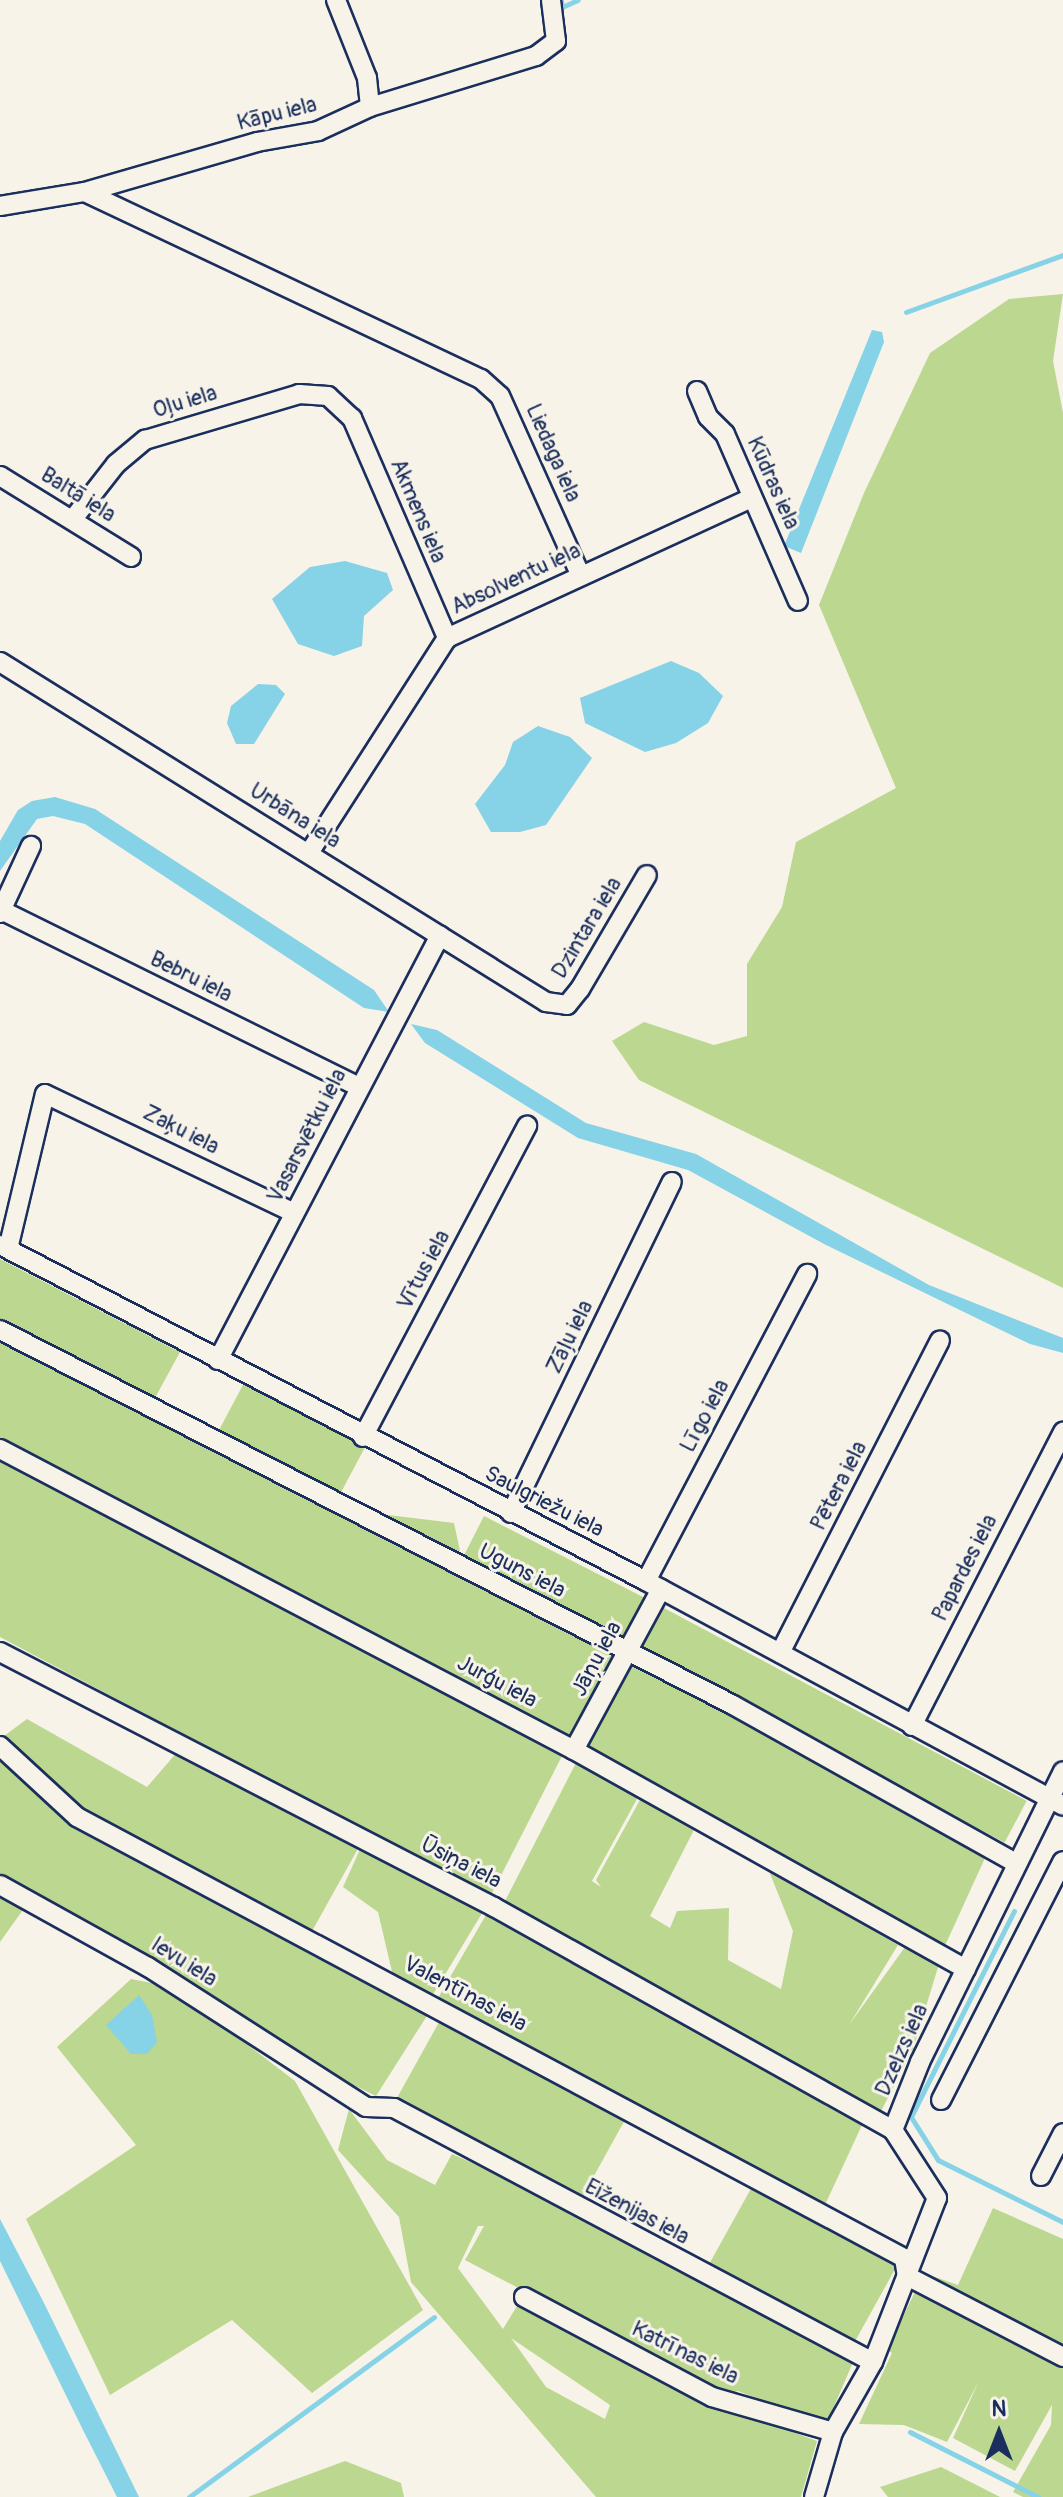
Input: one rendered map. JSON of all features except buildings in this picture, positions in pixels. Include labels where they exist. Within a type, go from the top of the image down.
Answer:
[{"type":"street","points":[[336,0],[367,78],[370,107]]},
{"type":"street","name":"Kāpu iela","points":[[0,206],[85,192],[257,142],[318,131],[370,107],[536,56],[556,41],[551,0]]},
{"type":"street","name":"Liedaga iela","points":[[85,192],[481,379],[500,396],[580,574]]},
{"type":"street","name":"Kūdras iela","points":[[697,391],[708,417],[725,434],[798,601]]},
{"type":"street","name":"Oļu iela","points":[[73,519],[116,464],[145,440],[299,394],[328,396],[342,405]]},
{"type":"street","name":"Akmens iela","points":[[342,405],[352,418],[447,638]]},
{"type":"street","name":"Baltā iela","points":[[0,476],[131,557]]},
{"type":"street","name":"Absolventu iela","points":[[309,853],[447,638],[580,574],[751,498]]},
{"type":"street","name":"Urbāna iela","points":[[0,662],[546,1002],[567,1005]]},
{"type":"street","points":[[1,911],[31,846]]},
{"type":"street","name":"Dzintara iela","points":[[567,1005],[647,875]]},
{"type":"street","name":"Bebru iela","points":[[1,911],[359,1087]]},
{"type":"street","name":"Vasarsvētku iela","points":[[218,1360],[440,935]]},
{"type":"street","name":"Zaķu iela","points":[[4,1247],[45,1094],[294,1213]]},
{"type":"street","name":"Vītus iela","points":[[363,1437],[527,1126]]},
{"type":"street","name":"Zāļu iela","points":[[511,1513],[672,1182]]},
{"type":"street","name":"Saulgriežu iela","points":[[4,1247],[363,1437],[653,1585],[1056,1803]]},
{"type":"street","name":"Līgo iela","points":[[653,1585],[807,1274]]},
{"type":"street","name":"Uguns iela","points":[[0,1330],[733,1705],[1017,1864]]},
{"type":"street","name":"Pētera iela","points":[[780,1653],[940,1341]]},
{"type":"street","name":"Papardes iela","points":[[912,1726],[1063,1432]]},
{"type":"street","name":"Jurģu iela","points":[[0,1449],[574,1750],[966,1969]]},
{"type":"street","name":"Jāņu iela","points":[[574,1750],[628,1653],[653,1585]]},
{"type":"street","name":"Ūsiņa iela","points":[[0,1652],[494,1907],[893,2130]]},
{"type":"street","name":"Valentīnas iela","points":[[0,1746],[77,1817],[904,2258],[907,2276]]},
{"type":"street","name":"Dzelzs iela","points":[[814,2497],[833,2432],[873,2362],[937,2198],[893,2130],[1017,1864],[1056,1803],[1063,1771]]},
{"type":"street","points":[[941,2100],[1063,1861]]},
{"type":"street","name":"Ievu iela","points":[[0,1885],[148,1967],[366,2107],[379,2106]]},
{"type":"street","name":"Eiženijas iela","points":[[379,2106],[394,2108],[873,2362]]},
{"type":"street","points":[[1041,2176],[1063,2133]]},
{"type":"street","points":[[907,2276],[1063,2357]]},
{"type":"street","name":"Katrīnas iela","points":[[524,2297],[712,2397],[833,2432]]},
{"type":"green space","points":[[1063,294],[1053,361],[1063,413],[1063,1288],[639,1080],[612,1041],[644,1022],[714,1045],[747,1036],[747,964],[782,907],[796,842],[896,788],[819,605],[864,493],[930,353],[1009,299]]},
{"type":"green space","points":[[0,1259],[180,1352],[155,1398],[0,1326]]},
{"type":"green space","points":[[0,1338],[372,1530],[380,1514],[454,1523],[460,1551],[411,1545],[409,1549],[616,1656],[569,1740],[0,1442]]},
{"type":"green space","points":[[244,1383],[365,1447],[340,1495],[219,1431]]},
{"type":"green space","points":[[0,1461],[563,1754],[490,1897],[0,1637]]},
{"type":"green space","points":[[484,1516],[648,1600],[626,1643],[462,1560]]},
{"type":"green space","points":[[662,1607],[1027,1801],[1005,1842],[640,1648]]},
{"type":"green space","points":[[630,1660],[985,1858],[943,1950],[590,1751],[586,1744]]},
{"type":"green space","points":[[27,1719],[147,1787],[179,1750],[360,1845],[311,1933],[67,1800],[4,1736]]},
{"type":"green space","points":[[0,1760],[57,1812],[430,2011],[376,2096],[319,2068],[205,1991],[0,1878]]},
{"type":"green space","points":[[576,1763],[638,1797],[592,1881],[601,1887],[596,1880],[641,1798],[695,1828],[650,1916],[670,1928],[677,1911],[729,1908],[728,1960],[781,1989],[793,1931],[769,1871],[898,1945],[849,2025],[905,1947],[939,1964],[913,2049],[877,2119],[503,1905]]},
{"type":"green space","points":[[362,1845],[484,1910],[432,1996],[393,1976],[378,1912],[343,1887]]},
{"type":"green space","points":[[0,1890],[25,1907],[0,1942]]},
{"type":"green space","points":[[490,1908],[862,2125],[824,2207],[438,1998]]},
{"type":"green space","points":[[131,1979],[172,1987],[295,2081],[423,2310],[312,2393],[232,2320],[110,2395],[26,2219],[136,2145],[57,2047]]},
{"type":"green space","points":[[443,2015],[627,2117],[580,2202],[396,2100]]},
{"type":"green space","points":[[349,2109],[387,2160],[435,2185],[452,2154],[511,2180],[854,2360],[826,2425],[738,2391],[724,2396],[465,2260],[484,2226],[478,2226],[458,2268],[503,2329],[520,2301],[719,2405],[817,2441],[801,2497],[596,2497],[411,2282],[399,2217],[338,2150]],"holes":[[[511,2338],[610,2405],[605,2419],[546,2387]]]},
{"type":"green space","points":[[753,2185],[897,2265],[852,2346],[708,2266]]},
{"type":"green space","points":[[993,2208],[1063,2239],[1063,2497],[1023,2497],[1013,2492],[1051,2425],[1052,2405],[1015,2471],[953,2438],[979,2381],[947,2442],[904,2425],[859,2424],[892,2353],[887,2350],[924,2273],[958,2285]]},
{"type":"green space","points":[[345,2461],[401,2483],[404,2497],[248,2497]]},
{"type":"green space","points":[[941,2467],[1000,2497],[888,2497],[880,2487]]},
{"type":"water","points":[[872,330],[882,332],[884,342],[801,553],[784,546]]},
{"type":"water","points":[[345,561],[387,573],[393,590],[364,616],[362,646],[334,656],[298,644],[272,599],[310,567]]},
{"type":"water","points":[[671,661],[699,673],[723,696],[708,723],[676,743],[645,752],[585,723],[580,698]]},
{"type":"water","points":[[258,684],[276,685],[285,694],[254,744],[236,744],[227,723],[231,706]]},
{"type":"water","points":[[538,726],[570,737],[592,758],[546,825],[520,832],[491,832],[475,804],[505,765],[513,742]]},
{"type":"water","points":[[55,797],[95,809],[374,990],[389,1012],[364,1008],[85,824],[53,816],[37,819],[0,871],[0,841],[18,810],[32,801]]},
{"type":"water","points":[[411,1024],[437,1030],[586,1123],[696,1154],[929,1285],[1063,1338],[1063,1353],[1030,1344],[826,1245],[688,1170],[578,1138],[425,1043]]},
{"type":"water","points":[[139,1995],[152,2015],[157,2042],[147,2054],[131,2054],[106,2025]]},
{"type":"water","points":[[0,2219],[139,2497],[117,2497],[84,2432],[0,2261]]},
{"type":"waterway","points":[[561,0],[562,7],[578,0]]},
{"type":"waterway","points":[[906,312],[1063,255]]},
{"type":"waterway","points":[[1014,1911],[911,2117],[938,2160],[1063,2222]]},
{"type":"waterway","points":[[189,2497],[434,2317]]},
{"type":"waterway","points":[[910,2432],[1038,2497]]}]
